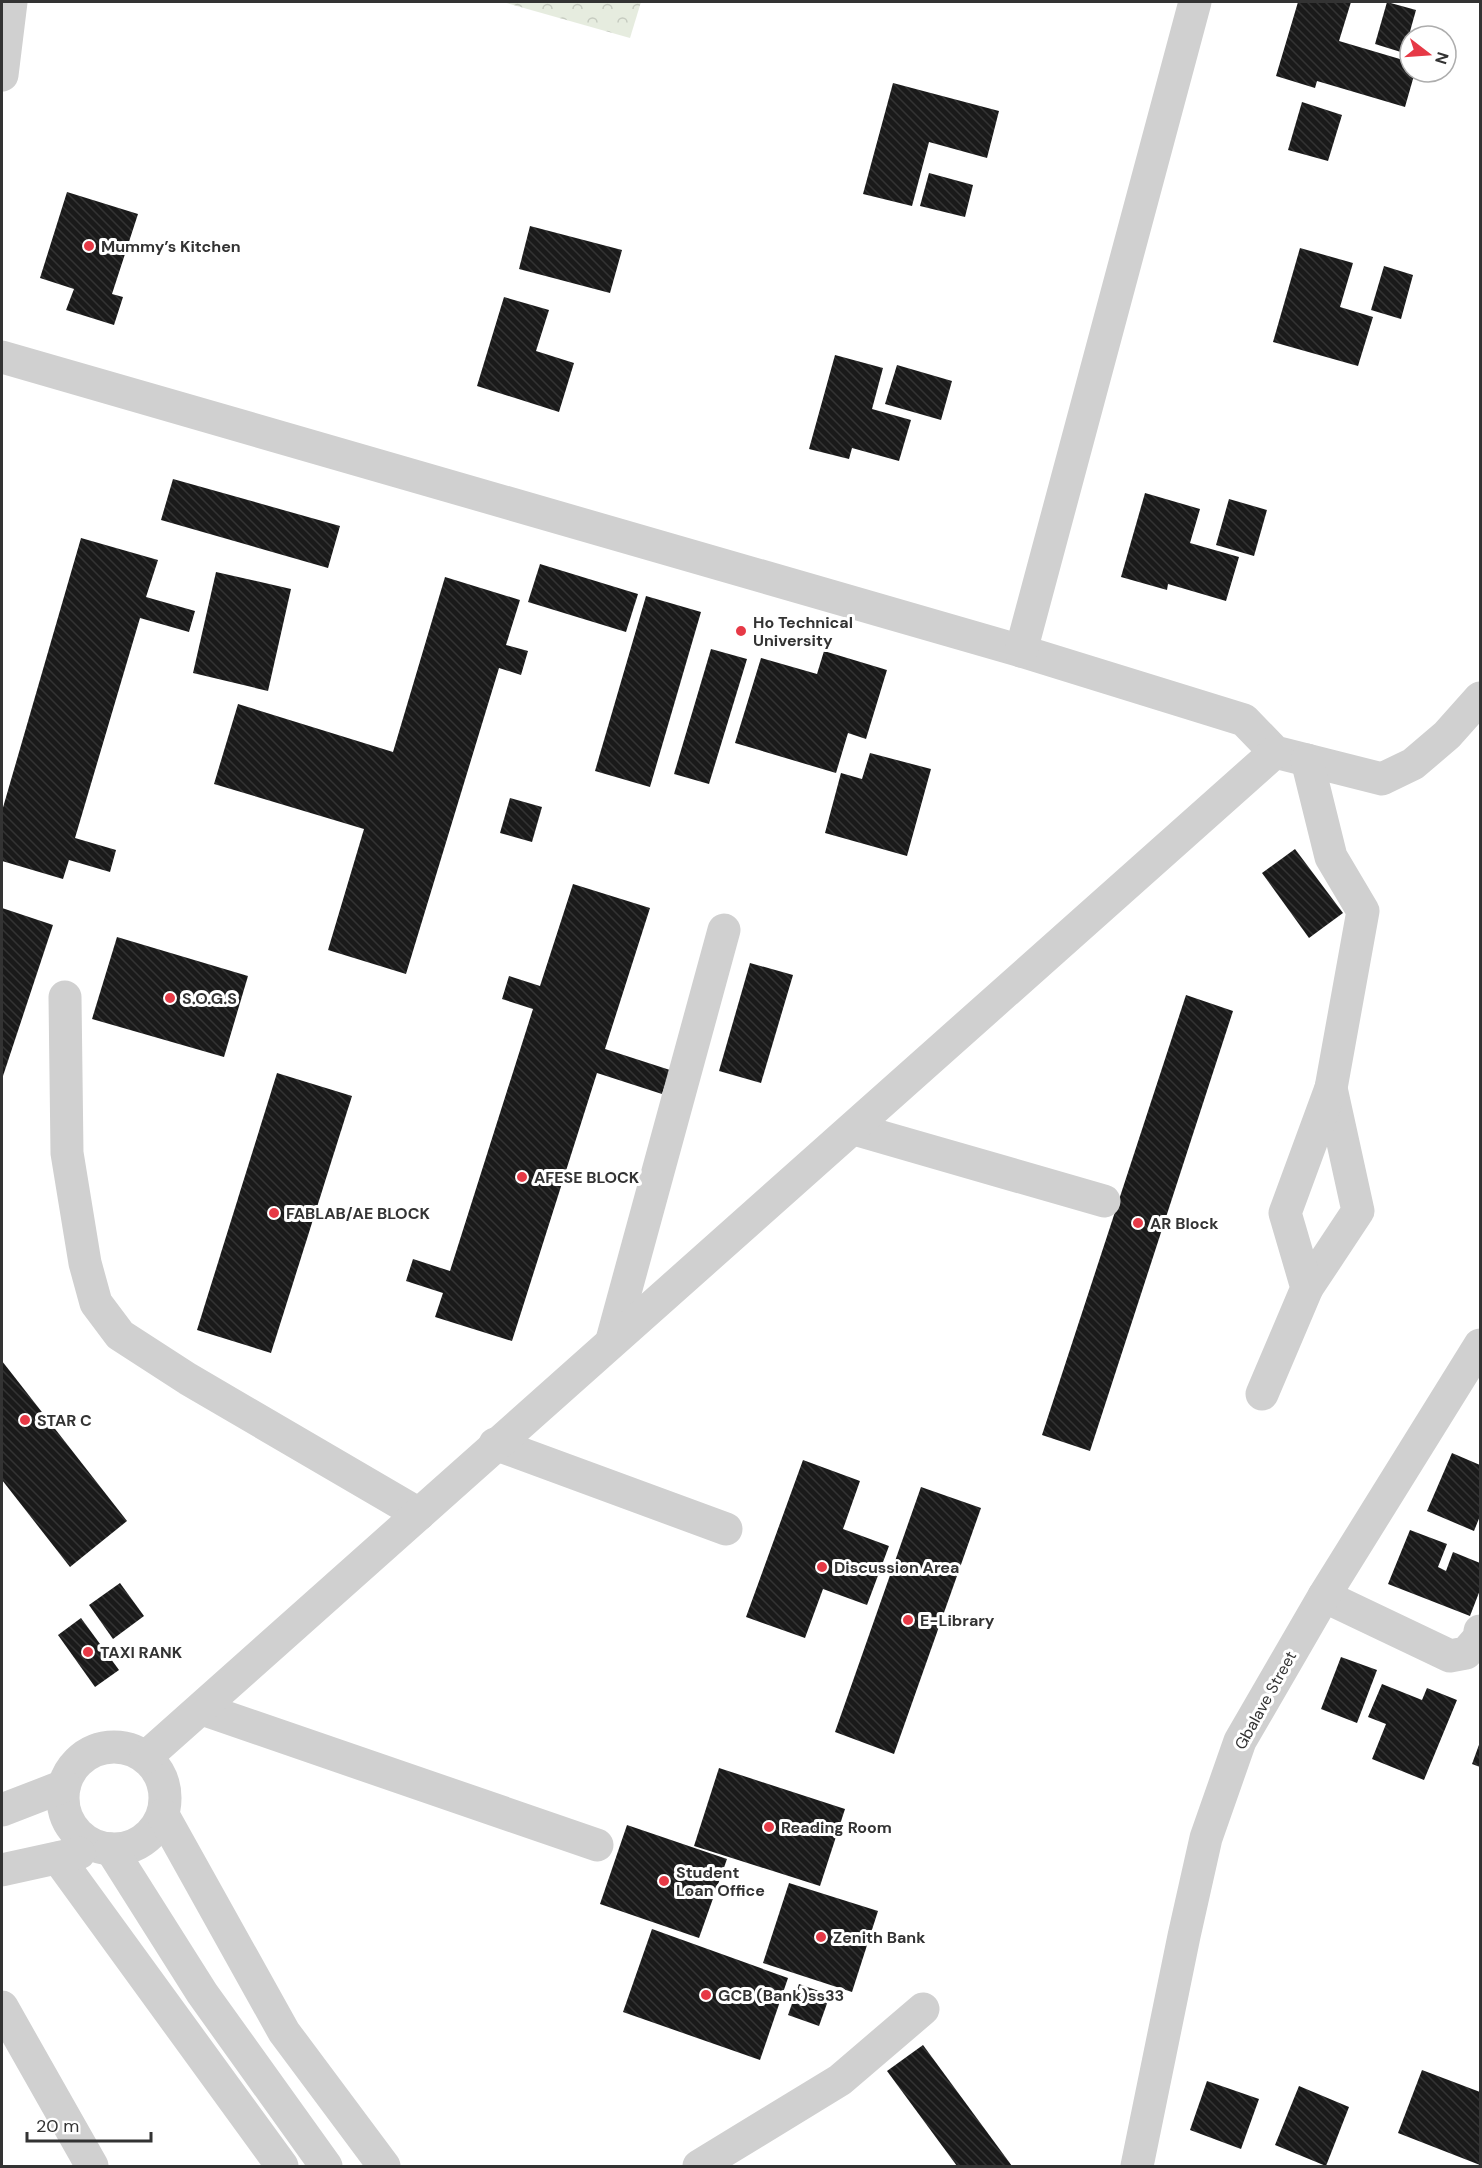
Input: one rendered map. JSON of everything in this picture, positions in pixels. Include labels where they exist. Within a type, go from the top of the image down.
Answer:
[{"type":"street","points":[[2,75],[11,2]]},
{"type":"street","points":[[1021,651],[1195,2]]},
{"type":"street","points":[[2,357],[1021,651],[1244,720],[1275,752],[1382,779],[1413,764],[1447,735],[1480,698]]},
{"type":"street","points":[[146,1757],[1275,752]]},
{"type":"street","points":[[1307,760],[1331,857],[1364,911],[1331,1088],[1285,1214],[1307,1288]]},
{"type":"street","points":[[612,1340],[724,930]]},
{"type":"street","points":[[65,997],[67,1153],[85,1263],[96,1304],[120,1335],[188,1379],[419,1514]]},
{"type":"street","points":[[1263,1394],[1307,1288],[1358,1211],[1331,1088]]},
{"type":"street","points":[[854,1129],[1104,1201]]},
{"type":"street","name":"Gbalave Street","points":[[1137,2166],[1206,1838],[1240,1740],[1324,1596],[1478,1357]]},
{"type":"street","points":[[495,1444],[726,1529]]},
{"type":"street","points":[[1324,1596],[1450,1656],[1466,1653],[1479,1638],[1480,1631]]},
{"type":"street","points":[[202,1709],[597,1845]]},
{"type":"street","points":[[2,1870],[106,1848],[124,1848],[137,1844],[153,1832],[163,1815],[165,1790],[155,1766],[146,1757],[123,1747],[110,1746],[86,1754],[69,1773],[64,1786],[63,1805],[70,1824],[83,1839],[106,1848],[202,1993],[326,2166]]},
{"type":"street","points":[[2,1810],[64,1786]]},
{"type":"street","points":[[163,1815],[284,2032],[384,2166]]},
{"type":"street","points":[[58,1858],[282,2166]]},
{"type":"street","points":[[2,2007],[92,2166]]},
{"type":"street","points":[[699,2166],[840,2080],[923,2009]]},
{"type":"green space","points":[[503,2],[641,2],[630,38]]},
{"type":"building","points":[[1298,2],[1351,2],[1339,41],[1398,58],[1398,84],[1412,84],[1405,107],[1317,81],[1315,88],[1276,76]]},
{"type":"building","points":[[1387,2],[1416,10],[1412,24],[1398,24],[1398,51],[1375,44]]},
{"type":"building","points":[[893,83],[999,111],[987,158],[929,142],[912,206],[863,194]]},
{"type":"building","points":[[1302,102],[1342,115],[1328,161],[1288,150]]},
{"type":"building","points":[[929,173],[973,185],[965,217],[920,206]]},
{"type":"building","name":"Mummy’s Kitchen","points":[[67,192],[138,214],[112,294],[123,297],[114,325],[66,310],[74,289],[40,278]]},
{"type":"building","points":[[530,226],[622,250],[610,293],[519,269]]},
{"type":"building","points":[[1300,248],[1353,263],[1340,307],[1373,317],[1358,366],[1273,342]]},
{"type":"building","points":[[1384,266],[1413,275],[1401,319],[1371,310]]},
{"type":"building","points":[[504,297],[549,310],[536,351],[574,363],[559,412],[477,386]]},
{"type":"building","points":[[835,355],[883,368],[872,409],[911,420],[899,461],[852,448],[849,459],[809,449]]},
{"type":"building","points":[[897,365],[952,381],[941,420],[885,404]]},
{"type":"building","points":[[173,479],[340,526],[328,568],[161,520]]},
{"type":"building","points":[[1145,493],[1200,509],[1190,543],[1239,557],[1226,601],[1168,584],[1167,590],[1121,577]]},
{"type":"building","points":[[1229,499],[1267,510],[1254,556],[1216,545]]},
{"type":"building","points":[[81,538],[158,560],[146,597],[195,611],[189,632],[140,618],[75,838],[116,850],[110,872],[69,860],[63,879],[2,861],[2,811]]},
{"type":"building","points":[[540,564],[638,594],[626,632],[528,602]]},
{"type":"building","points":[[216,572],[291,589],[268,691],[193,673]]},
{"type":"building","points":[[445,577],[520,600],[506,645],[528,651],[521,675],[499,668],[406,974],[328,950],[364,829],[214,784],[238,704],[393,752]]},
{"type":"building","points":[[646,596],[701,612],[650,787],[595,771]]},
{"type":"building","points":[[711,649],[747,659],[709,784],[674,774]]},
{"type":"building","points":[[824,651],[887,670],[866,739],[848,733],[836,773],[735,743],[761,658],[817,674]]},
{"type":"building","points":[[870,753],[931,769],[907,856],[825,833],[841,773],[862,779]]},
{"type":"building","points":[[510,798],[542,807],[532,842],[500,833]]},
{"type":"building","points":[[1295,849],[1343,913],[1309,938],[1262,873]]},
{"type":"building","name":"AFESE BLOCK","points":[[573,884],[650,908],[605,1049],[670,1070],[662,1094],[597,1073],[512,1341],[435,1317],[443,1293],[406,1281],[413,1259],[450,1271],[533,1009],[502,999],[509,976],[540,986]]},
{"type":"building","points":[[2,908],[53,925],[2,1079]]},
{"type":"building","name":"S.O.G.S","points":[[117,937],[248,976],[224,1057],[92,1019]]},
{"type":"building","points":[[750,963],[793,975],[761,1083],[719,1071]]},
{"type":"building","name":"AR Block","points":[[1186,995],[1233,1011],[1090,1451],[1042,1435]]},
{"type":"building","name":"FABLAB/AE BLOCK","points":[[277,1073],[352,1096],[271,1353],[197,1330]]},
{"type":"building","name":"STAR C","points":[[2,1361],[127,1521],[70,1567],[2,1480]]},
{"type":"building","points":[[1452,1453],[1480,1465],[1480,1516],[1474,1531],[1427,1511]]},
{"type":"building","name":"Discussion Area","points":[[803,1460],[860,1481],[843,1529],[889,1546],[867,1605],[823,1589],[805,1638],[746,1617]]},
{"type":"building","name":"E-Library","points":[[921,1487],[981,1508],[894,1754],[835,1732]]},
{"type":"building","points":[[1410,1530],[1447,1544],[1438,1567],[1446,1571],[1453,1552],[1480,1563],[1480,1590],[1470,1616],[1388,1584]]},
{"type":"building","points":[[120,1583],[144,1616],[113,1639],[89,1605]]},
{"type":"building","name":"TAXI RANK","points":[[81,1618],[119,1670],[95,1687],[58,1635]]},
{"type":"building","points":[[1341,1657],[1377,1670],[1357,1723],[1321,1709]]},
{"type":"building","points":[[1382,1684],[1422,1700],[1427,1688],[1457,1700],[1424,1780],[1372,1759],[1386,1724],[1368,1717]]},
{"type":"building","points":[[1480,1742],[1480,1767],[1472,1764]]},
{"type":"building","name":"Reading Room","points":[[719,1768],[845,1809],[820,1886],[694,1846]]},
{"type":"building","name":"Student Loan Office","points":[[627,1825],[727,1859],[699,1938],[600,1904]]},
{"type":"building","name":"Zenith Bank","points":[[789,1883],[878,1911],[852,1992],[763,1963]]},
{"type":"building","name":"GCB (Bank)ss33","points":[[652,1929],[788,1978],[760,2060],[623,2012]]},
{"type":"building","points":[[799,1984],[830,1995],[819,2026],[788,2015]]},
{"type":"building","points":[[923,2045],[1012,2166],[957,2166],[887,2071]]},
{"type":"building","points":[[1422,2070],[1480,2092],[1480,2165],[1398,2133]]},
{"type":"building","points":[[1207,2081],[1259,2099],[1241,2149],[1190,2130]]},
{"type":"building","points":[[1299,2086],[1349,2107],[1326,2166],[1275,2145]]},
{"type":"place","name":"Mummy’s Kitchen","points":[[89,246]]},
{"type":"place","name":"Ho Technical University","points":[[741,631]]},
{"type":"place","name":"S.O.G.S","points":[[170,998]]},
{"type":"place","name":"AFESE BLOCK","points":[[522,1177]]},
{"type":"place","name":"FABLAB/AE BLOCK","points":[[274,1213]]},
{"type":"place","name":"AR Block","points":[[1138,1223]]},
{"type":"place","name":"STAR C","points":[[25,1420]]},
{"type":"place","name":"Discussion Area","points":[[822,1567]]},
{"type":"place","name":"E-Library","points":[[908,1620]]},
{"type":"place","name":"TAXI RANK","points":[[88,1652]]},
{"type":"place","name":"Reading Room","points":[[769,1827]]},
{"type":"place","name":"Student Loan Office","points":[[664,1881]]},
{"type":"place","name":"Zenith Bank","points":[[821,1937]]},
{"type":"place","name":"GCB (Bank)ss33","points":[[706,1995]]}]
